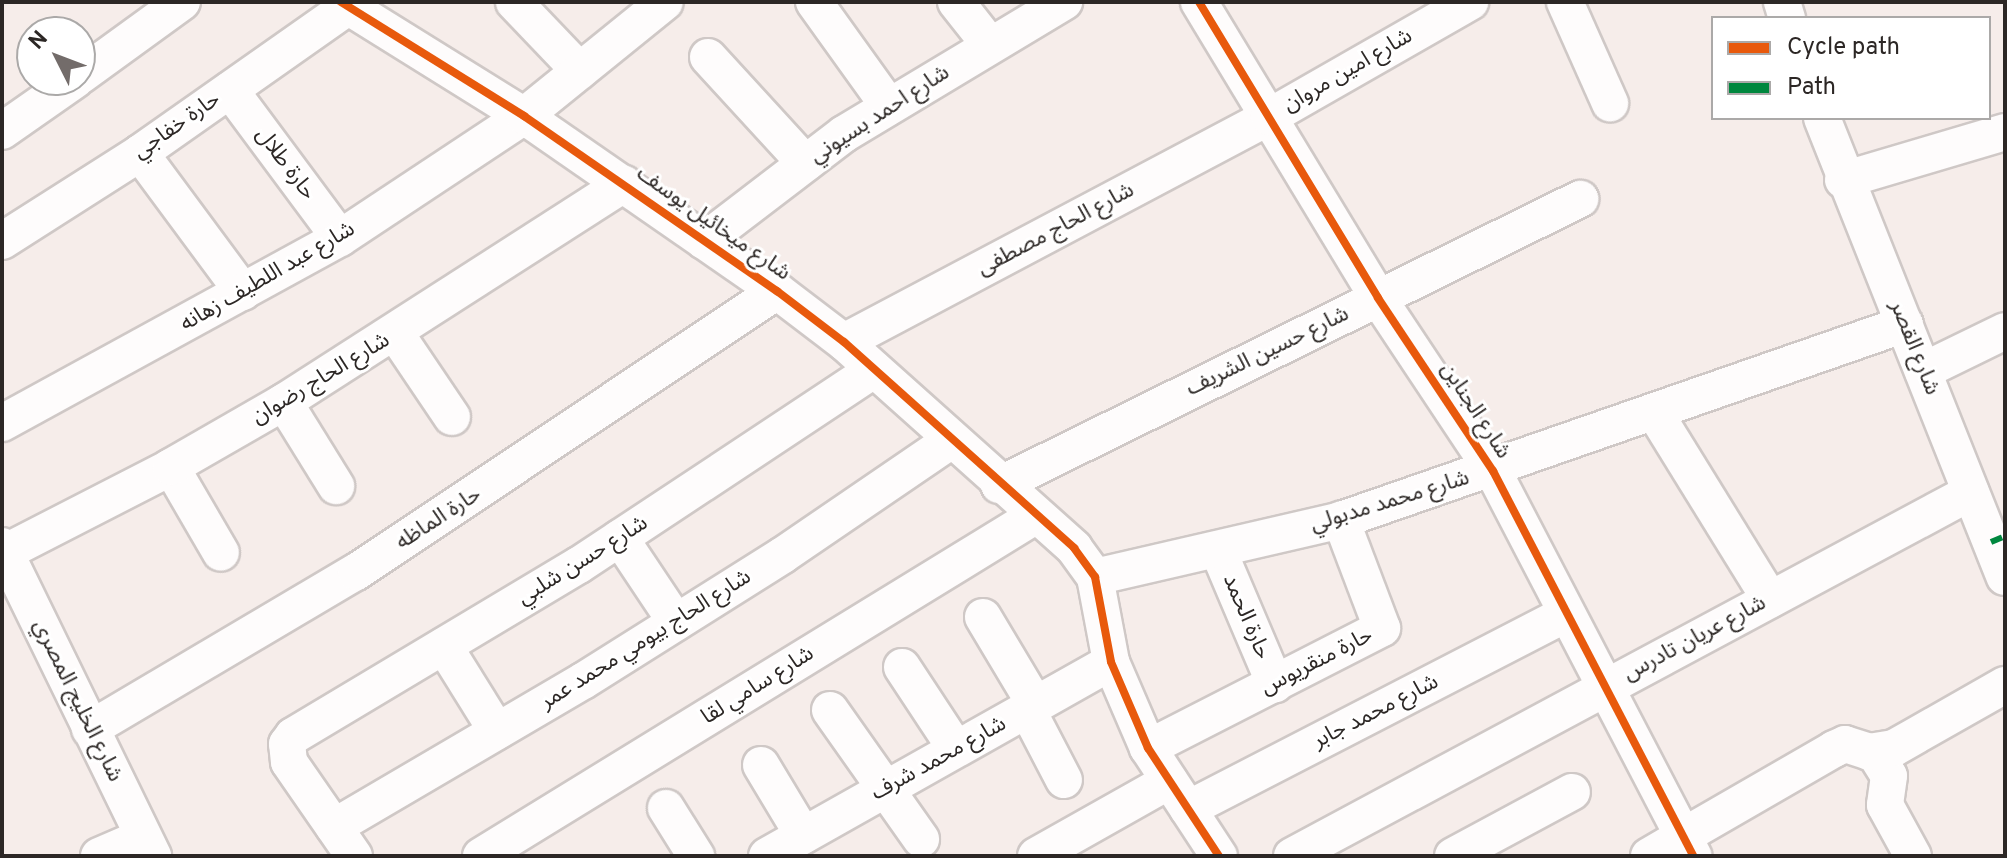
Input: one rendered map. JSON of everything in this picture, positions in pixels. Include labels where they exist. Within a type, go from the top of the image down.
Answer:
[{"type":"street","points":[[96,64],[182,2]]},
{"type":"street","points":[[514,2],[580,71]]},
{"type":"street","points":[[814,2],[888,105]]},
{"type":"street","points":[[956,2],[990,45]]},
{"type":"street","name":"شارع احمد بسيوني","points":[[704,241],[805,163],[888,105],[1064,2]]},
{"type":"street","name":"شارع الجناين","points":[[1199,2],[1378,298],[1493,471],[1603,689],[1688,847]]},
{"type":"street","name":"شارع امين مروان","points":[[1269,117],[1470,2]]},
{"type":"street","points":[[1565,2],[1610,103]]},
{"type":"street","name":"شارع ميخائيل يوسف","points":[[354,3],[396,37],[524,116],[624,184],[844,342],[999,485],[1074,548],[1095,577]]},
{"type":"street","name":"حارة خفاجي","points":[[2,241],[140,153],[354,3]]},
{"type":"street","name":"شارع عبد اللطيف زهانه","points":[[2,423],[340,238],[524,116],[660,4]]},
{"type":"street","points":[[708,57],[805,163]]},
{"type":"street","name":"حارة طلال","points":[[230,90],[340,238]]},
{"type":"street","points":[[2,131],[52,96]]},
{"type":"street","name":"شارع الحاج مصطفى","points":[[844,342],[1269,117]]},
{"type":"street","name":"شارع القصر","points":[[1823,120],[1843,180],[1905,324],[2005,577]]},
{"type":"street","points":[[1843,180],[2005,132]]},
{"type":"street","points":[[140,153],[243,292]]},
{"type":"street","name":"شارع الحاج رضوان","points":[[3,551],[171,467],[284,402],[396,334],[624,184]]},
{"type":"street","name":"شارع حسين الشريف","points":[[999,485],[1580,199]]},
{"type":"street","name":"حارة الماظه","points":[[90,729],[356,572],[777,291]]},
{"type":"street","name":"شارع محمد مدبولي","points":[[1095,577],[1341,520],[1493,471],[1905,324]]},
{"type":"street","points":[[1923,371],[2005,331]]},
{"type":"street","points":[[396,334],[452,417]]},
{"type":"street","name":"شارع حسن شلبي","points":[[344,842],[289,762],[287,744],[620,538],[874,370]]},
{"type":"street","points":[[284,402],[336,486]]},
{"type":"street","points":[[1655,413],[1770,599]]},
{"type":"street","name":"شارع الحاج بيومي محمد عمر","points":[[344,842],[497,731],[676,622],[950,441]]},
{"type":"street","points":[[171,467],[221,553]]},
{"type":"street","name":"شارع عريان تادرس","points":[[1292,856],[1971,492]]},
{"type":"street","name":"شارع سامي لقا","points":[[481,856],[1035,516]]},
{"type":"street","name":"حارة منقريوس","points":[[1148,748],[1382,628],[1341,520]]},
{"type":"street","points":[[620,538],[676,622]]},
{"type":"street","name":"حارة الحمد","points":[[1218,550],[1275,684]]},
{"type":"street","name":"شارع الخليج المصري","points":[[3,551],[148,846]]},
{"type":"street","points":[[1095,577],[1111,662],[1148,748],[1219,856]]},
{"type":"street","name":"شارع محمد جابر","points":[[1056,851],[1565,614]]},
{"type":"street","points":[[983,617],[1031,707],[1064,780]]},
{"type":"street","points":[[444,646],[497,731]]},
{"type":"street","name":"شارع محمد شرف","points":[[787,848],[1111,662]]},
{"type":"street","points":[[902,667],[956,749]]},
{"type":"street","points":[[1649,856],[1688,847],[1845,744],[1874,752],[1894,748],[2005,685]]},
{"type":"street","points":[[830,710],[921,839]]},
{"type":"street","points":[[1874,752],[1889,776],[1885,805],[1913,856]]},
{"type":"street","points":[[761,765],[787,848]]},
{"type":"street","points":[[1453,856],[1572,792]]},
{"type":"street","points":[[666,808],[696,856]]},
{"type":"street","points":[[99,856],[148,846]]},
{"type":"marked path","points":[[1991,542],[2005,536]]},
{"type":"cycle path","points":[[341,2],[524,116],[777,291],[844,342],[1074,548],[1095,577],[1111,662],[1148,748],[1219,856]]},
{"type":"cycle path","points":[[1199,2],[1378,298],[1493,471],[1693,856]]}]
